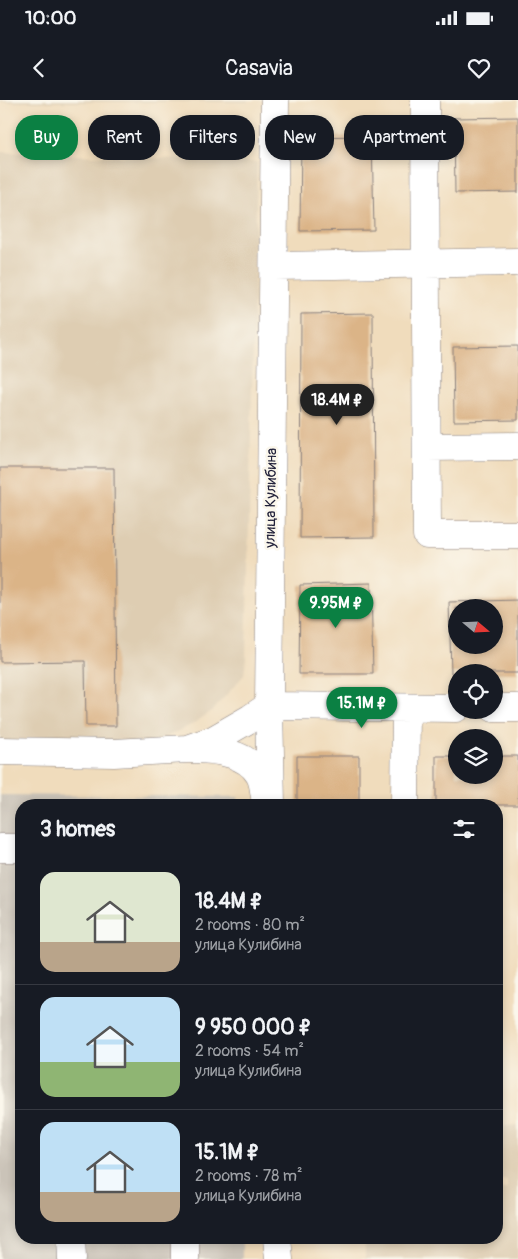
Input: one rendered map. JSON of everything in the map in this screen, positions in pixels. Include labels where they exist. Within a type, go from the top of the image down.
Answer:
[{"type":"street","name":"улица Кулибина","points":[[270,799],[269,706],[275,100]]},
{"type":"street","points":[[425,100],[427,535],[518,535]]},
{"type":"street","points":[[274,266],[518,262]]},
{"type":"street","points":[[427,447],[518,446]]},
{"type":"street","points":[[187,749],[214,740],[269,706],[448,708]]},
{"type":"street","points":[[405,799],[406,708]]},
{"type":"street","points":[[503,708],[518,708]]},
{"type":"street","points":[[0,751],[114,753],[207,749],[223,752],[252,764],[260,775],[266,799]]},
{"type":"street","points":[[0,848],[15,848]]},
{"type":"street","points":[[71,1244],[72,1259]]},
{"type":"street","points":[[185,1244],[185,1259]]},
{"type":"street","points":[[278,1244],[279,1259]]},
{"type":"shaded area","points":[[0,100],[248,100],[248,102],[0,102]]},
{"type":"shaded area","points":[[0,152],[15,153],[15,160],[78,160],[78,155],[88,155],[88,160],[160,160],[160,158],[257,162],[246,658],[244,675],[212,711],[191,725],[155,742],[0,751]]},
{"type":"shaded area","points":[[0,795],[238,797],[238,799],[15,799],[15,1244],[242,1244],[242,1259],[0,1259]]},
{"type":"shaded area","points":[[518,1125],[518,1259],[365,1259],[365,1244],[503,1244],[503,1189],[507,1189],[507,1180],[503,1180],[503,1126]]},
{"type":"building","points":[[518,117],[518,192],[455,193],[455,160],[464,160],[464,118]]},
{"type":"building","points":[[344,136],[344,160],[373,160],[374,230],[300,231],[301,160],[334,160],[334,137]]},
{"type":"building","points":[[373,313],[374,537],[300,538],[301,314]]},
{"type":"building","points":[[518,346],[518,420],[454,421],[453,347]]},
{"type":"building","points":[[0,468],[114,468],[116,726],[86,726],[85,661],[0,662]]},
{"type":"building","points":[[371,583],[373,674],[299,674],[300,585]]},
{"type":"building","points":[[503,600],[518,600],[518,673],[503,673],[503,664],[451,664],[450,654],[503,654]]},
{"type":"building","points":[[297,756],[359,756],[359,799],[297,799]]},
{"type":"building","points":[[436,756],[448,756],[448,784],[503,784],[503,756],[518,756],[518,805],[503,805],[503,799],[436,799]]}]
